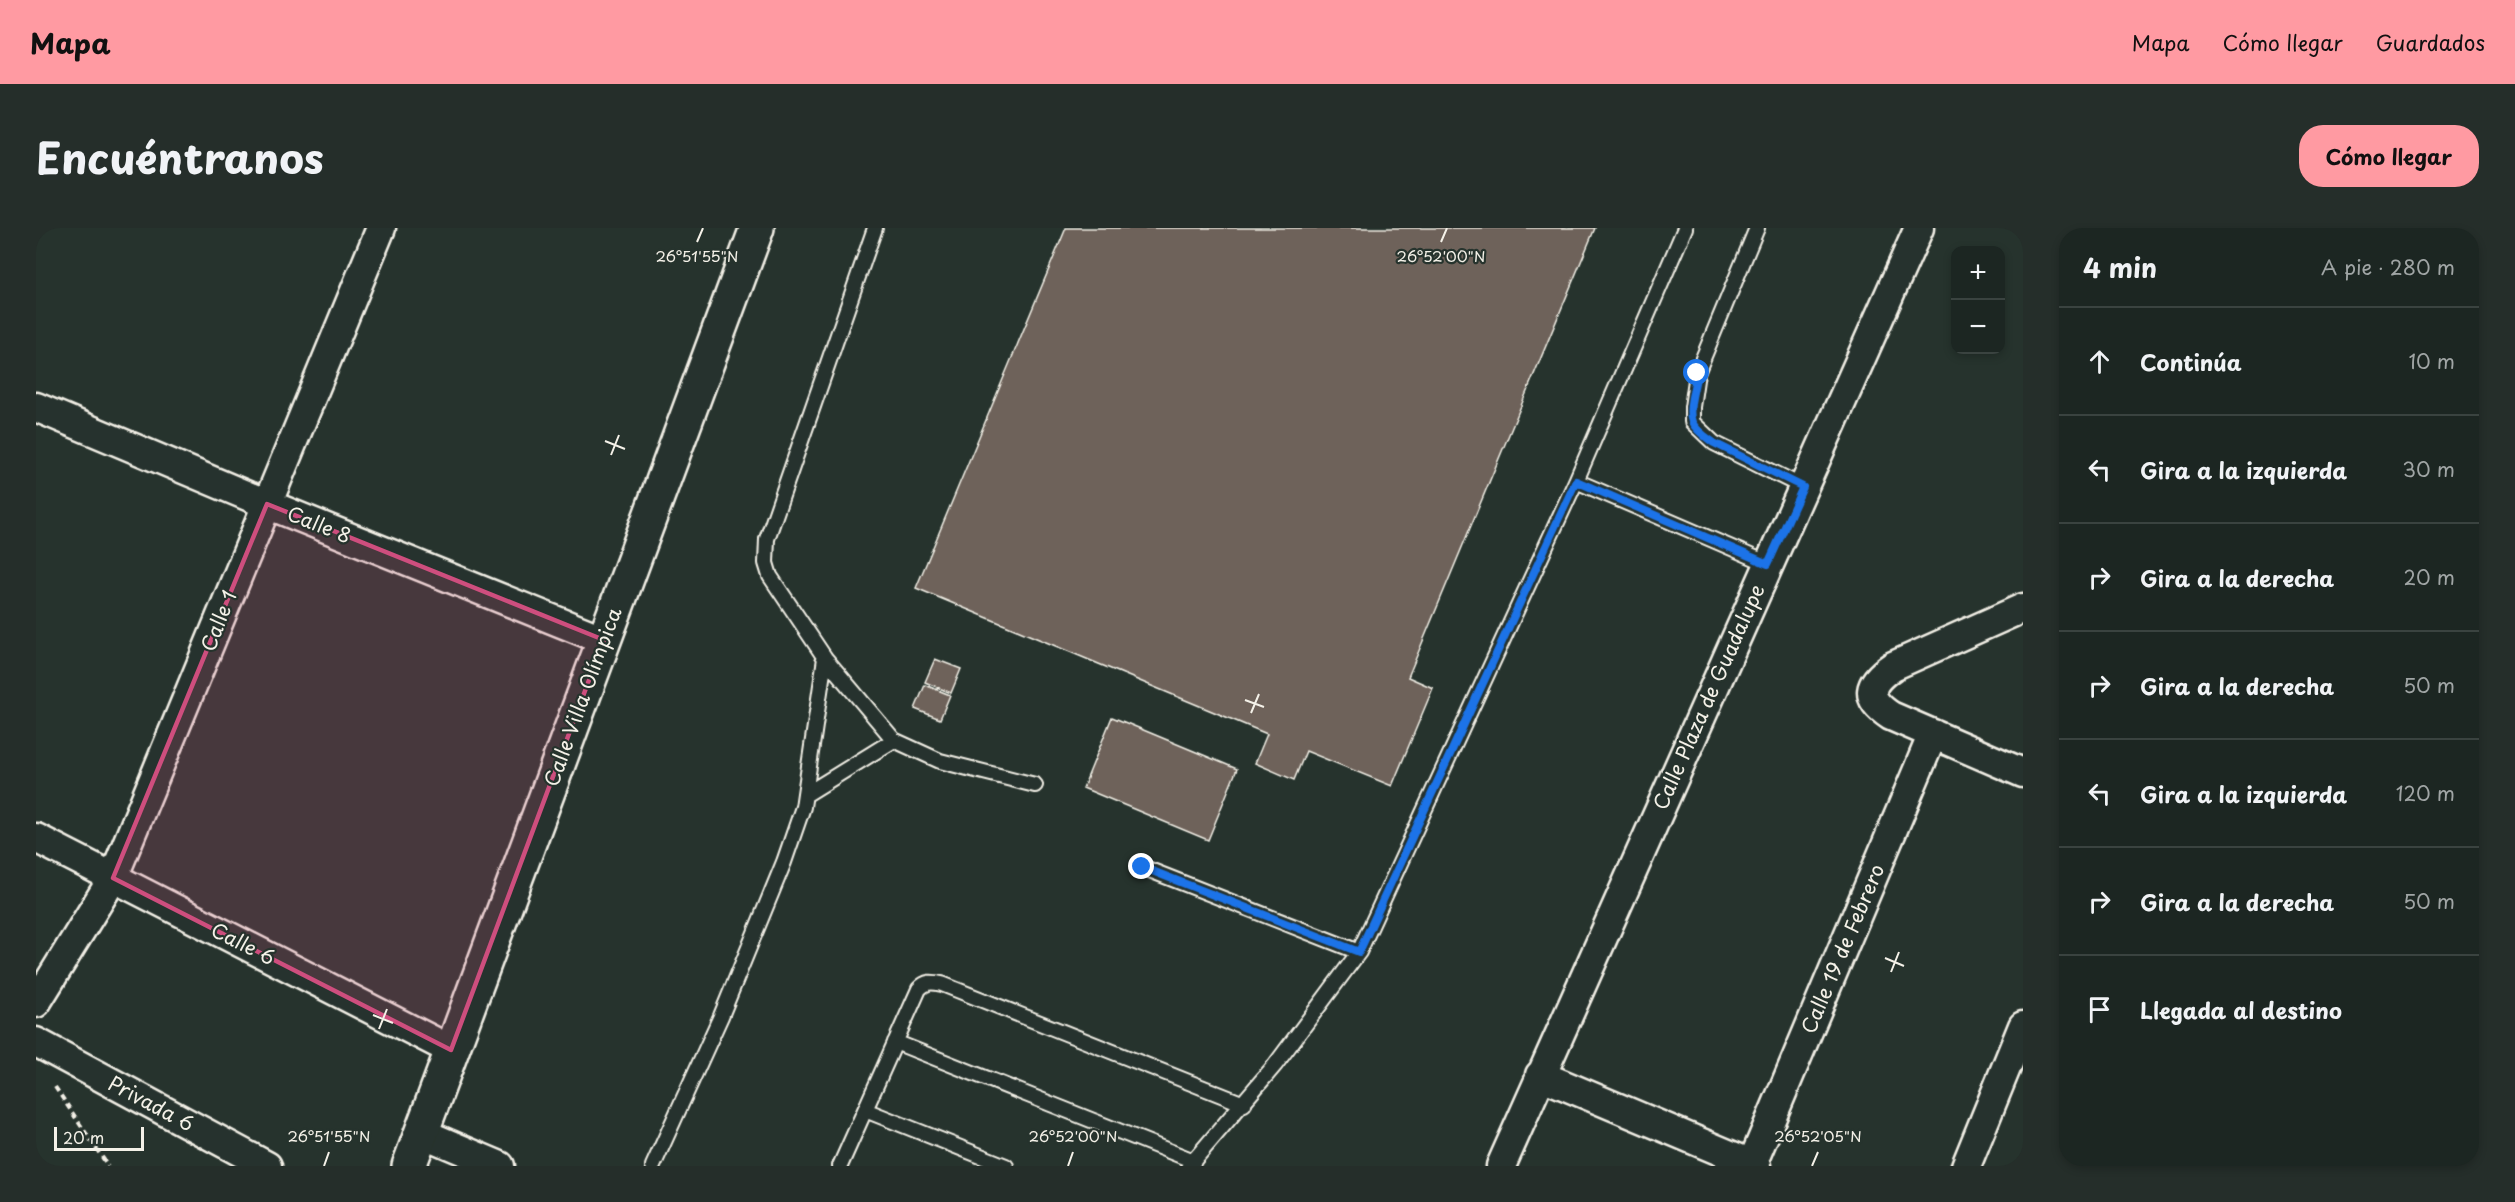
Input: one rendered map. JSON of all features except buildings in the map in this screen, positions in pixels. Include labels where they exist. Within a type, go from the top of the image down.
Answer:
[{"type":"street","name":"Calle 1","points":[[36,1003],[113,878],[381,228]]},
{"type":"street","name":"Calle Villa Olímpica","points":[[409,1166],[757,228]]},
{"type":"street","name":"Calle Plaza de Guadalupe","points":[[1501,1166],[1918,228]]},
{"type":"street","name":"Calle 8","points":[[36,407],[267,504],[604,640]]},
{"type":"street","points":[[2023,608],[1893,666],[1873,684],[1871,694],[1879,708],[2023,773]]},
{"type":"street","name":"Calle 19 de Febrero","points":[[1754,1165],[1933,734]]},
{"type":"street","name":"Calle 6","points":[[36,838],[451,1050]]},
{"type":"street","points":[[1966,1166],[2023,1026]]},
{"type":"street","name":"Privada 6","points":[[36,1042],[267,1166]]},
{"type":"street","points":[[1540,1074],[1754,1165]]},
{"type":"street","points":[[422,1133],[500,1166]]},
{"type":"lane","points":[[875,228],[767,539],[766,563],[770,576],[825,658],[894,740],[940,761],[1035,785]]},
{"type":"lane","points":[[895,1042],[1192,1164],[1275,1065],[1359,952],[1576,481],[1685,228]]},
{"type":"lane","points":[[1757,228],[1697,373],[1692,422],[1714,443],[1803,487]]},
{"type":"lane","points":[[1576,481],[1768,564]]},
{"type":"lane","points":[[653,1166],[721,1016],[775,884],[805,795],[825,658]]},
{"type":"lane","points":[[805,795],[894,740]]},
{"type":"lane","points":[[1142,867],[1359,952]]},
{"type":"lane","points":[[840,1166],[919,989],[924,984],[942,984],[1244,1104]]},
{"type":"lane","points":[[865,1110],[1006,1166]]},
{"type":"path","points":[[49,1079],[108,1166]]},
{"type":"highlighted area","points":[[267,504],[604,640],[451,1050],[113,878]]},
{"type":"route","points":[[1142,867],[1359,952],[1576,481],[1768,564],[1803,487],[1714,443],[1702,434],[1692,422],[1697,373]]}]
